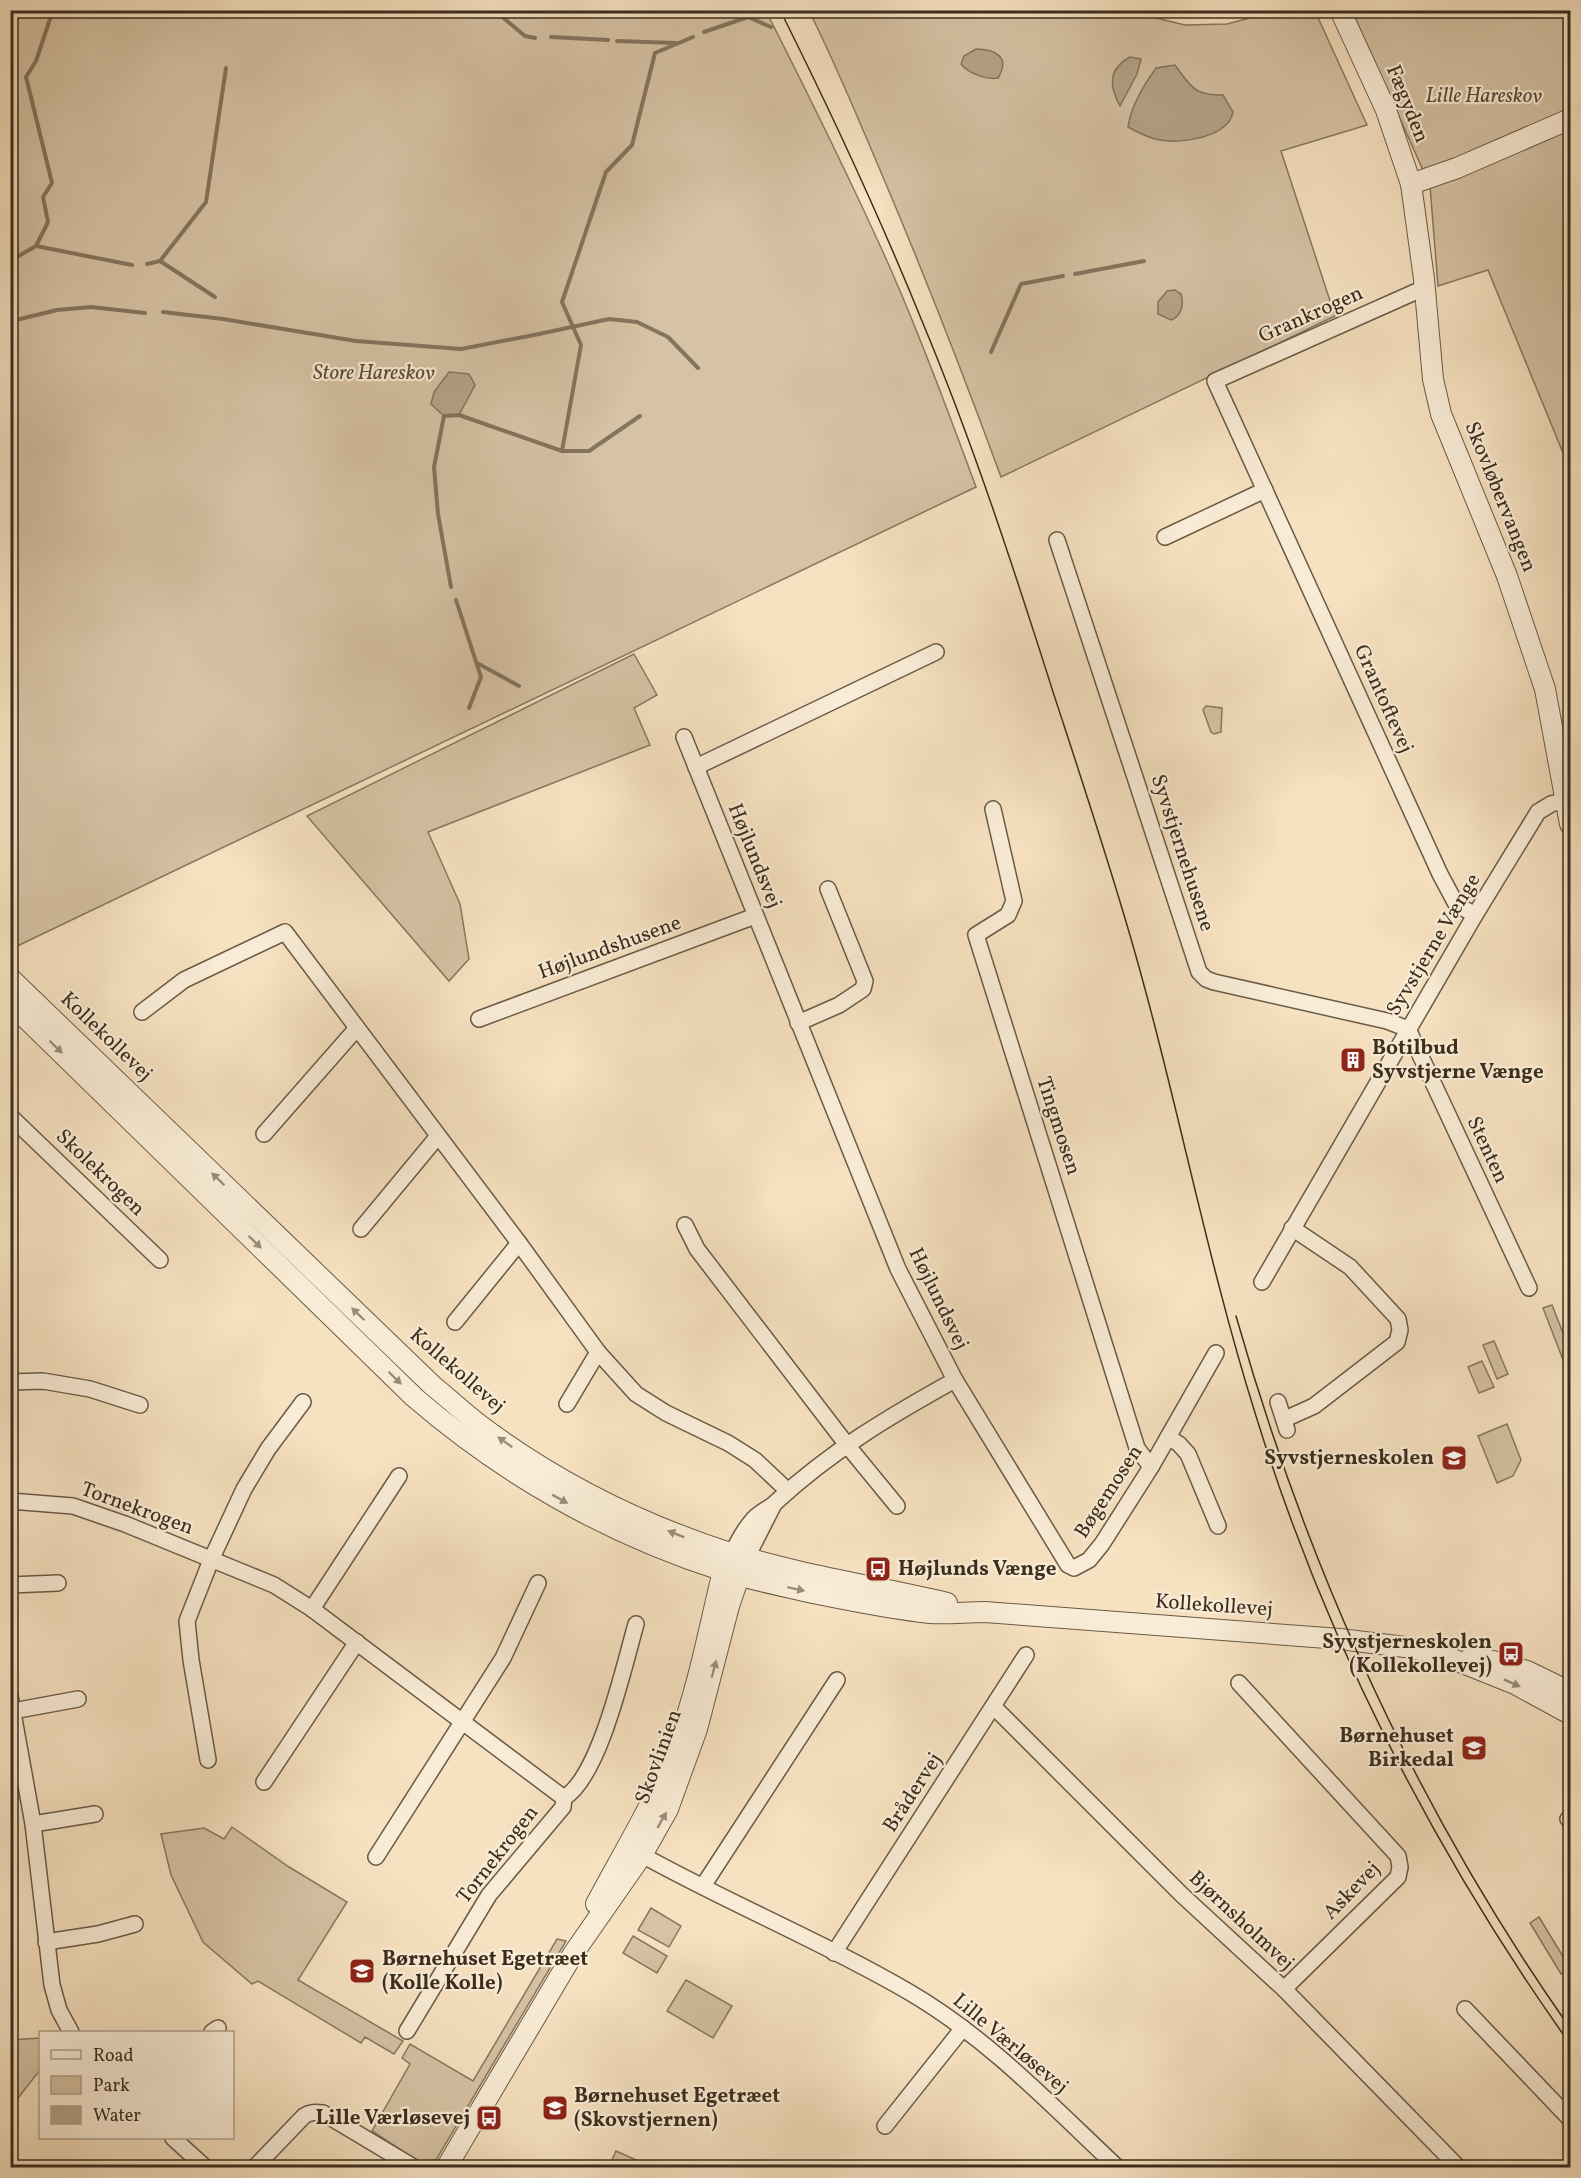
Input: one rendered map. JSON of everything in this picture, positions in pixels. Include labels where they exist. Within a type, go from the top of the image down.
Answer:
[{"type":"street","name":"Fægyden","points":[[1340,10],[1386,110],[1411,184]]},
{"type":"street","points":[[1411,184],[1457,168],[1570,119]]},
{"type":"street","name":"Skovløbervangen","points":[[1411,184],[1433,379],[1441,414],[1507,576],[1545,689],[1570,824]]},
{"type":"street","name":"Grankrogen","points":[[1215,381],[1424,288]]},
{"type":"street","name":"Grantoftevej","points":[[1215,381],[1440,874],[1456,904],[1475,915]]},
{"type":"street","points":[[1165,537],[1265,490]]},
{"type":"street","name":"Syvstjernehusene","points":[[1058,540],[1199,972],[1206,979],[1214,982],[1387,1021],[1408,1029]]},
{"type":"street","points":[[696,767],[936,652]]},
{"type":"street","name":"Højlundsvej","points":[[684,737],[898,1269],[955,1380],[1064,1559],[1074,1568],[1081,1566]]},
{"type":"street","name":"Syvstjerne Vænge","points":[[1262,1282],[1408,1029],[1538,812],[1551,804],[1566,800]]},
{"type":"street","name":"Tingmosen","points":[[993,808],[1014,901],[1008,915],[975,935],[1137,1448],[1151,1467]]},
{"type":"street","points":[[798,1023],[839,1005],[863,989],[865,981],[828,889]]},
{"type":"street","name":"Højlundshusene","points":[[479,1020],[755,916]]},
{"type":"street","points":[[142,1012],[184,980],[285,932],[598,1352],[636,1394],[666,1413],[728,1443],[755,1460],[788,1491]]},
{"type":"street","name":"Kollekollevej","points":[[10,978],[15,1003],[356,1341],[441,1421],[524,1479],[607,1525],[682,1557],[855,1584],[985,1612],[1340,1639],[1405,1647],[1440,1654],[1515,1684],[1570,1714]]},
{"type":"street","points":[[264,1134],[357,1028]]},
{"type":"street","name":"Stenten","points":[[1408,1029],[1529,1288]]},
{"type":"street","name":"Skolekrogen","points":[[10,1116],[160,1260]]},
{"type":"street","points":[[361,1229],[438,1136]]},
{"type":"street","points":[[685,1225],[698,1249],[897,1506]]},
{"type":"street","points":[[1278,1402],[1286,1425],[1397,1342],[1400,1330],[1398,1319],[1350,1267],[1292,1228]]},
{"type":"street","points":[[455,1322],[519,1243]]},
{"type":"street","points":[[567,1404],[598,1352]]},
{"type":"street","name":"Bøgemosen","points":[[1081,1566],[1102,1544],[1151,1467],[1216,1353]]},
{"type":"street","points":[[735,1564],[774,1504],[788,1491],[897,1411],[955,1380]]},
{"type":"street","points":[[10,1382],[42,1381],[78,1387],[140,1405]]},
{"type":"street","name":"Tornekrogen","points":[[208,1760],[191,1660],[187,1621],[211,1560],[250,1479],[303,1402]]},
{"type":"street","name":"Bøgemosen","points":[[1168,1437],[1179,1443],[1188,1454],[1218,1526]]},
{"type":"street","points":[[312,1609],[399,1476]]},
{"type":"street","name":"Tornekrogen","points":[[10,1501],[73,1506],[125,1524],[274,1585],[357,1642],[564,1798]]},
{"type":"street","name":"Skovlinien","points":[[446,2168],[635,1851],[668,1809],[698,1729],[735,1564]]},
{"type":"street","points":[[10,1585],[58,1583]]},
{"type":"street","points":[[376,1857],[503,1658],[538,1583]]},
{"type":"street","name":"Tornekrogen","points":[[564,1798],[572,1793],[590,1768],[603,1737],[636,1624]]},
{"type":"street","points":[[264,1782],[357,1642]]},
{"type":"street","name":"Kollekollevej","points":[[1440,1654],[1462,1652],[1527,1671],[1570,1692]]},
{"type":"street","name":"Brådervej","points":[[834,1953],[1026,1655]]},
{"type":"street","points":[[703,1886],[837,1680]]},
{"type":"street","name":"Askevej","points":[[1239,1683],[1398,1856],[1400,1867],[1398,1877],[1284,1989]]},
{"type":"street","points":[[70,2031],[59,2010],[54,1993],[33,1824],[12,1704],[78,1699]]},
{"type":"street","name":"Bjørnsholmvej","points":[[994,1707],[1182,1895],[1284,1989],[1459,2168]]},
{"type":"street","name":"Tornekrogen","points":[[407,2031],[489,1895],[563,1807],[564,1798]]},
{"type":"street","points":[[33,1824],[95,1814]]},
{"type":"street","name":"Lille Værløsevej","points":[[635,1851],[909,1992],[963,2028],[1004,2062],[1118,2168]]},
{"type":"street","points":[[46,1941],[98,1935],[135,1924]]},
{"type":"street","points":[[1465,2009],[1570,2119]]},
{"type":"street","points":[[885,2126],[963,2028]]},
{"type":"street","points":[[254,2168],[310,2112],[323,2113],[415,2168]]},
{"type":"street","points":[[174,2139],[206,2168]]},
{"type":"green space","points":[[1123,10],[1185,25],[1227,24],[1265,14],[1265,11],[1315,11],[1367,125],[1281,151],[1335,316],[1001,477],[899,214],[809,11]]},
{"type":"green space","name":"Store Hareskov","points":[[11,11],[766,11],[846,172],[891,270],[976,487],[11,949]]},
{"type":"green space","name":"Lille Hareskov","points":[[1352,11],[1570,11],[1570,470],[1488,270],[1438,286],[1430,186]]},
{"type":"green space","points":[[634,654],[657,695],[634,708],[650,745],[428,832],[460,904],[469,959],[449,981],[307,816]]},
{"type":"green space","points":[[1206,706],[1222,708],[1221,732],[1214,734],[1211,732],[1203,710]]},
{"type":"green space","points":[[1552,1305],[1570,1351],[1570,1378],[1543,1308]]},
{"type":"green space","points":[[1494,1341],[1508,1374],[1497,1379],[1483,1345]]},
{"type":"green space","points":[[1482,1361],[1494,1387],[1479,1393],[1468,1367]]},
{"type":"green space","points":[[1507,1424],[1521,1460],[1513,1476],[1497,1483],[1478,1436]]},
{"type":"green space","points":[[232,1827],[289,1867],[347,1902],[298,1980],[403,2041],[394,2054],[365,2037],[361,2043],[258,1981],[252,1984],[203,1942],[171,1875],[161,1834],[204,1828],[224,1839]]},
{"type":"green space","points":[[651,1908],[681,1926],[669,1947],[638,1930]]},
{"type":"green space","points":[[1539,1917],[1570,1968],[1561,1974],[1530,1923]]},
{"type":"green space","points":[[633,1936],[667,1956],[657,1973],[623,1953]]},
{"type":"green space","points":[[557,1939],[566,1941],[436,2160],[419,2162],[372,2131],[410,2064],[402,2058],[410,2044],[473,2081]]},
{"type":"green space","points":[[686,1980],[732,2006],[713,2038],[667,2011]]},
{"type":"green space","points":[[39,2038],[39,2071],[11,2107],[11,2040]]},
{"type":"green space","points":[[616,2151],[652,2167],[609,2167]]},
{"type":"water","points":[[976,49],[989,51],[999,56],[1003,65],[998,78],[978,75],[961,64],[964,56]]},
{"type":"water","points":[[1130,57],[1141,59],[1137,74],[1120,106],[1114,92],[1114,73]]},
{"type":"water","points":[[1175,65],[1194,89],[1206,94],[1223,95],[1233,112],[1228,123],[1212,134],[1182,141],[1155,139],[1128,127],[1138,96],[1156,68]]},
{"type":"water","points":[[1175,290],[1181,294],[1182,306],[1178,316],[1171,320],[1158,314],[1158,302],[1167,291]]},
{"type":"water","points":[[449,372],[469,374],[475,385],[459,415],[444,416],[431,404],[434,392]]},
{"type":"waterway","points":[[36,246],[48,222],[43,197],[52,183],[26,77],[36,61],[53,10]]},
{"type":"waterway","points":[[494,10],[525,36],[535,38]]},
{"type":"waterway","points":[[704,32],[748,17],[771,27]]},
{"type":"waterway","points":[[551,37],[608,40]]},
{"type":"waterway","points":[[451,587],[438,514],[434,467],[444,416],[459,415],[562,451],[581,345],[562,302],[606,172],[632,145],[655,53],[693,37]]},
{"type":"waterway","points":[[617,41],[676,43]]},
{"type":"waterway","points":[[147,264],[160,261],[206,202],[226,68]]},
{"type":"waterway","points":[[10,261],[36,246],[132,265]]},
{"type":"waterway","points":[[160,261],[215,297]]},
{"type":"waterway","points":[[1075,274],[1144,261]]},
{"type":"waterway","points":[[991,352],[1021,284],[1063,276]]},
{"type":"waterway","points":[[10,320],[57,310],[91,307],[145,313]]},
{"type":"waterway","points":[[163,312],[223,319],[356,341],[461,349],[609,319],[637,322],[668,337],[698,368]]},
{"type":"waterway","points":[[562,451],[589,451],[640,416]]},
{"type":"waterway","points":[[456,600],[481,677],[469,708]]},
{"type":"waterway","points":[[477,663],[519,686]]},
{"type":"tram line","points":[[780,10],[889,242],[959,413],[992,506],[1081,777],[1142,977],[1237,1354],[1284,1499],[1315,1582],[1350,1663],[1429,1820],[1473,1897],[1570,2044]]},
{"type":"tram line","points":[[1236,1316],[1297,1504],[1333,1596],[1373,1686],[1417,1775],[1464,1861],[1515,1946],[1570,2028]]},
{"type":"place","name":"Botilbud Syvstjerne Vænge","points":[[1353,1060]]},
{"type":"place","name":"Syvstjerneskolen","points":[[1454,1458]]},
{"type":"place","name":"Højlunds Vænge","points":[[878,1569]]},
{"type":"place","name":"Syvstjerneskolen (Kollekollevej)","points":[[1511,1654]]},
{"type":"place","name":"Børnehuset Birkedal","points":[[1474,1748]]},
{"type":"place","name":"Børnehuset Egetræet (Kolle Kolle)","points":[[362,1971]]},
{"type":"place","name":"Børnehuset Egetræet (Skovstjernen)","points":[[555,2108]]},
{"type":"place","name":"Lille Værløsevej","points":[[489,2118]]}]
